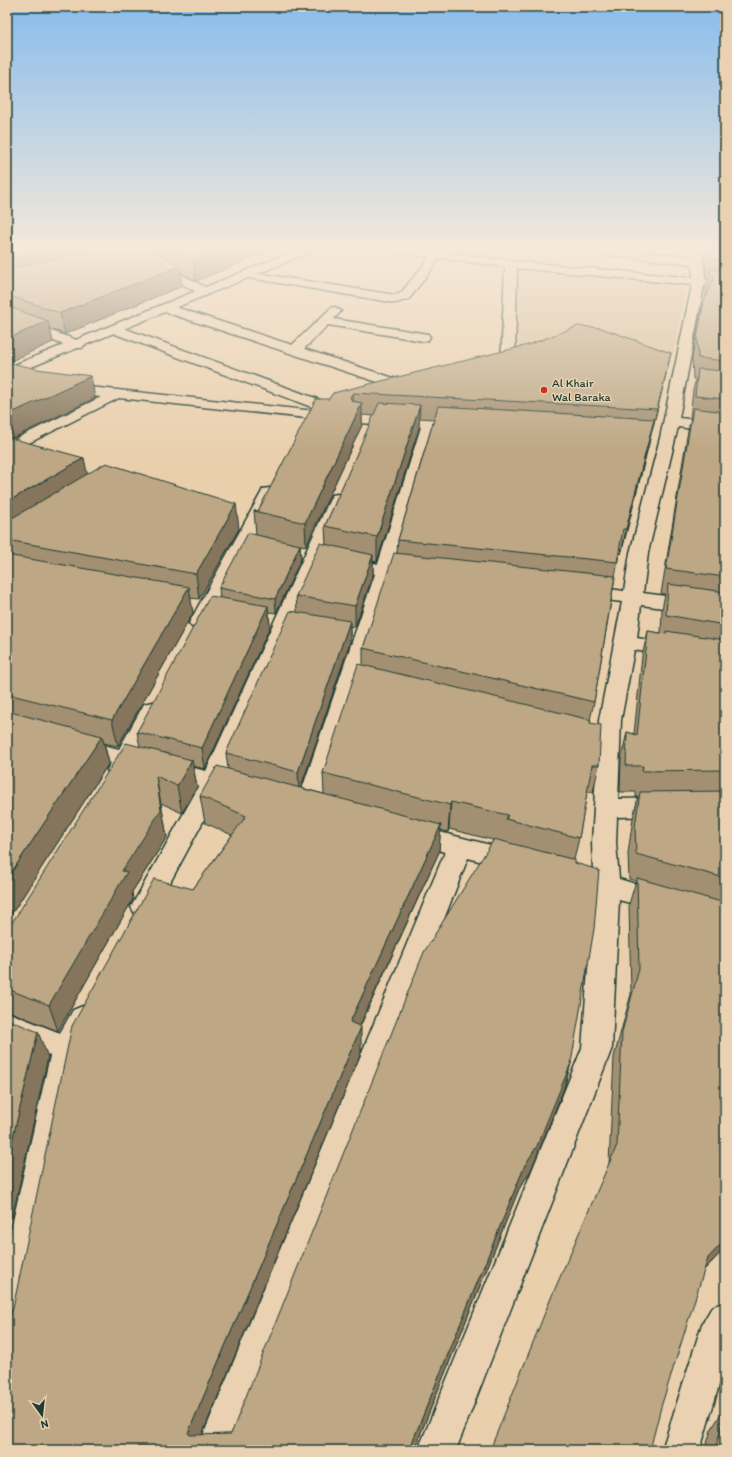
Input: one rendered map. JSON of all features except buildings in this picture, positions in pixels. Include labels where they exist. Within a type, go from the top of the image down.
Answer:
[{"type":"main road","points":[[7,373],[144,317]]},
{"type":"main road","points":[[194,317],[413,389]]},
{"type":"main road","points":[[295,350],[329,317]]},
{"type":"main road","points":[[494,368],[514,363],[513,317]]},
{"type":"main road","points":[[437,1450],[597,1048],[607,886],[604,843],[610,720],[626,642],[639,553],[664,432],[686,384],[675,360],[688,317]]},
{"type":"main road","points":[[7,319],[76,345]]},
{"type":"main road","points":[[325,321],[423,337]]},
{"type":"main road","points":[[115,329],[334,409]]},
{"type":"main road","points":[[7,377],[42,386],[311,415],[370,427],[430,423],[477,426]]},
{"type":"main road","points":[[392,394],[428,385]]},
{"type":"main road","points":[[7,449],[117,394]]},
{"type":"main road","points":[[300,435],[311,415],[348,405]]},
{"type":"main road","points":[[331,813],[297,804],[357,682],[356,636],[385,571],[430,423]]},
{"type":"main road","points":[[664,432],[725,428]]},
{"type":"main road","points":[[7,452],[28,458]]},
{"type":"main road","points":[[188,643],[278,477]]},
{"type":"main road","points":[[130,933],[213,782],[283,623],[305,553],[344,484]]},
{"type":"main road","points":[[305,553],[385,571],[432,576]]},
{"type":"main road","points":[[563,589],[725,610]]},
{"type":"main road","points":[[626,642],[725,659]]},
{"type":"main road","points":[[108,785],[125,758],[162,690]]},
{"type":"main road","points":[[586,737],[609,742]]},
{"type":"main road","points":[[59,741],[250,792]]},
{"type":"main road","points":[[606,808],[725,806]]},
{"type":"main road","points":[[392,829],[537,867]]},
{"type":"main road","points":[[216,1450],[460,847]]},
{"type":"main road","points":[[576,877],[681,907]]},
{"type":"main road","points":[[7,1328],[66,1049],[96,994]]},
{"type":"main road","points":[[7,1025],[66,1049]]},
{"type":"main road","points":[[681,1450],[715,1337],[725,1320]]},
{"type":"shaded area","points":[[518,317],[680,317],[673,355],[607,341],[518,351]]},
{"type":"place","name":"Al Khair Wal Baraka","points":[[544,390]]}]
